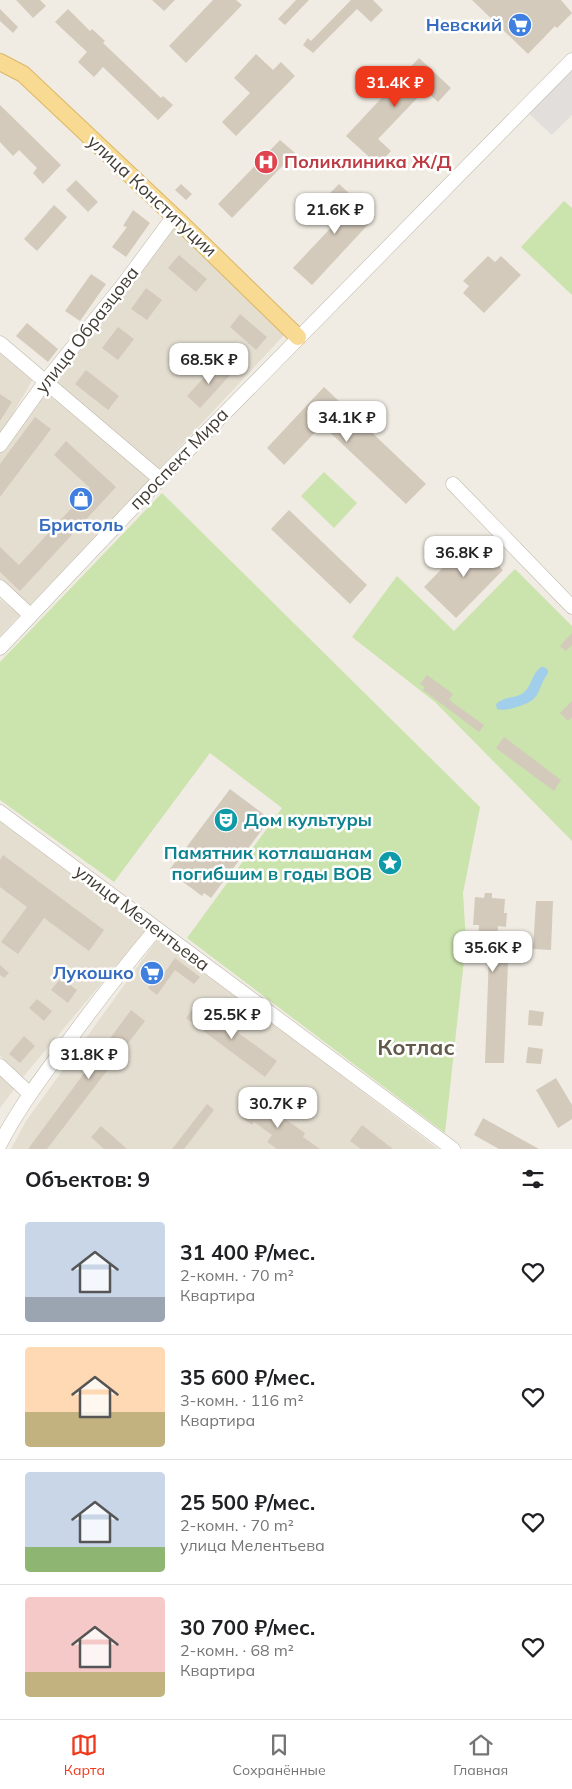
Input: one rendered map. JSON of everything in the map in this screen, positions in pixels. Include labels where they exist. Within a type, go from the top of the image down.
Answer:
[{"type":"main road","name":"улица Конституции","points":[[0,62],[23,74],[174,216],[298,337]]},
{"type":"street","name":"проспект Мира","points":[[0,648],[298,337],[572,60]]},
{"type":"street","name":"улица Образцова","points":[[0,445],[174,216]]},
{"type":"street","points":[[0,343],[160,479]]},
{"type":"street","points":[[453,484],[572,607]]},
{"type":"street","points":[[0,587],[30,615]]},
{"type":"street","name":"улица Мелентьева","points":[[0,812],[453,1149]]},
{"type":"street","points":[[0,1144],[12,1121],[30,1094],[110,984],[156,928]]},
{"type":"street","points":[[0,1066],[30,1094]]},
{"type":"shaded area","points":[[572,59],[572,115],[552,135],[525,110]]},
{"type":"shaded area","points":[[167,218],[286,333],[159,469],[51,377]]},
{"type":"shaded area","points":[[0,351],[33,379],[0,436]]},
{"type":"shaded area","points":[[43,388],[150,479],[30,605],[0,582],[0,449]]},
{"type":"shaded area","points":[[0,599],[20,615],[0,636]]},
{"type":"shaded area","points":[[0,820],[147,929],[23,1077],[0,1056]]},
{"type":"shaded area","points":[[159,937],[438,1149],[11,1149],[26,1121]]},
{"type":"shaded area","points":[[0,1074],[15,1088],[0,1108]]},
{"type":"green space","points":[[564,201],[572,208],[572,295],[521,247]]},
{"type":"green space","points":[[324,472],[357,503],[334,528],[301,496]]},
{"type":"green space","points":[[162,493],[480,807],[463,893],[466,942],[445,1133],[187,938],[282,808],[210,753],[114,882],[0,800],[0,662]]},
{"type":"green space","points":[[515,569],[572,626],[572,841],[435,702],[352,637],[397,576],[454,631]]},
{"type":"water","points":[[541,667],[548,670],[548,673],[535,698],[517,707],[504,710],[497,709],[496,704],[500,701],[520,695],[526,690],[535,673]]},
{"type":"building","points":[[16,0],[40,0],[46,6],[33,18]]},
{"type":"building","points":[[152,0],[175,0],[164,11]]},
{"type":"building","points":[[213,0],[236,0],[242,5],[186,63],[169,46]]},
{"type":"building","points":[[296,0],[309,0],[285,25],[278,19]]},
{"type":"building","points":[[351,0],[373,0],[383,10],[371,22],[357,9],[313,53],[303,45],[308,38],[311,41]]},
{"type":"building","points":[[472,0],[561,0],[572,13],[557,28],[555,26],[528,54]]},
{"type":"building","points":[[0,9],[18,27],[13,33],[0,21]]},
{"type":"building","points":[[68,9],[90,31],[92,29],[105,41],[103,43],[161,98],[163,96],[173,105],[158,120],[103,67],[94,77],[78,62],[87,52],[55,22]]},
{"type":"building","points":[[256,54],[273,70],[281,62],[295,76],[236,136],[222,122],[250,93],[234,78]]},
{"type":"building","points":[[419,58],[451,88],[438,102],[425,90],[378,139],[391,151],[378,165],[346,136]]},
{"type":"building","points":[[0,105],[61,165],[43,184],[33,173],[37,168],[19,150],[13,156],[0,142]]},
{"type":"building","points":[[280,140],[295,153],[232,218],[218,204]]},
{"type":"building","points":[[76,180],[98,202],[88,212],[66,190]]},
{"type":"building","points":[[181,184],[192,194],[186,200],[175,190]]},
{"type":"building","points":[[339,184],[375,217],[312,285],[293,268],[342,216],[324,199]]},
{"type":"building","points":[[54,205],[67,217],[37,251],[24,239]]},
{"type":"building","points":[[133,210],[150,223],[126,257],[112,247],[127,227],[123,226]]},
{"type":"building","points":[[179,255],[207,279],[196,292],[168,268]]},
{"type":"building","points":[[488,256],[495,262],[501,256],[521,275],[484,313],[463,293],[469,286],[463,281]]},
{"type":"building","points":[[91,274],[106,284],[80,321],[65,311]]},
{"type":"building","points":[[146,288],[162,300],[147,320],[131,309]]},
{"type":"building","points":[[240,314],[267,337],[256,350],[230,327]]},
{"type":"building","points":[[27,323],[58,349],[48,362],[16,336]]},
{"type":"building","points":[[118,327],[134,339],[118,360],[102,348]]},
{"type":"building","points":[[218,362],[231,374],[200,408],[187,396]]},
{"type":"building","points":[[86,370],[119,396],[108,410],[75,384]]},
{"type":"building","points":[[324,387],[426,484],[406,504],[322,425],[284,465],[267,448]]},
{"type":"building","points":[[0,394],[12,402],[0,421]]},
{"type":"building","points":[[35,417],[51,429],[0,497],[0,464]]},
{"type":"building","points":[[66,441],[116,487],[20,591],[0,572],[0,547],[19,565],[90,488],[54,455]]},
{"type":"building","points":[[289,510],[367,585],[350,604],[271,529]]},
{"type":"building","points":[[471,539],[503,570],[456,618],[424,587]]},
{"type":"building","points":[[572,633],[572,645],[566,651],[560,646]]},
{"type":"building","points":[[427,675],[453,694],[449,700],[484,725],[479,732],[423,690],[425,687],[420,684]]},
{"type":"building","points":[[572,701],[572,717],[568,721],[560,713]]},
{"type":"building","points":[[504,737],[561,780],[554,791],[496,748]]},
{"type":"building","points":[[230,789],[270,819],[211,898],[204,893],[202,896],[175,876],[177,873],[170,869]]},
{"type":"building","points":[[3,855],[104,930],[89,951],[44,918],[18,954],[1,942],[27,907],[0,887],[0,860]]},
{"type":"building","points":[[485,893],[492,893],[492,898],[505,899],[504,913],[507,913],[506,927],[498,926],[496,963],[508,963],[504,1063],[485,1063],[489,955],[478,954],[479,925],[473,925],[475,897],[484,898]]},
{"type":"building","points":[[536,901],[553,901],[551,950],[533,949]]},
{"type":"building","points":[[175,958],[200,977],[194,984],[175,970],[157,995],[148,988],[158,973],[162,976]]},
{"type":"building","points":[[0,965],[9,973],[4,978],[0,975]]},
{"type":"building","points":[[61,978],[77,990],[68,1003],[51,990]]},
{"type":"building","points":[[37,999],[52,1011],[44,1021],[29,1008]]},
{"type":"building","points":[[197,1003],[277,1061],[265,1077],[186,1018]]},
{"type":"building","points":[[131,1010],[145,1021],[47,1149],[28,1149]]},
{"type":"building","points":[[529,1010],[544,1012],[542,1026],[528,1025]]},
{"type":"building","points":[[24,1036],[35,1046],[20,1063],[9,1054]]},
{"type":"building","points":[[528,1047],[543,1049],[541,1064],[526,1063]]},
{"type":"building","points":[[556,1078],[572,1105],[572,1119],[558,1128],[536,1090]]},
{"type":"building","points":[[256,1099],[267,1106],[265,1109],[283,1122],[285,1119],[305,1133],[303,1137],[320,1149],[277,1149],[267,1142],[272,1135],[254,1122],[252,1125],[242,1118]]},
{"type":"building","points":[[207,1104],[214,1110],[184,1149],[172,1149]]},
{"type":"building","points":[[483,1118],[539,1149],[499,1149],[474,1135]]},
{"type":"building","points":[[362,1125],[393,1149],[361,1149],[350,1141]]},
{"type":"building","points":[[101,1126],[127,1149],[104,1149],[91,1137]]},
{"type":"place","name":"Невский","points":[[520,25]]},
{"type":"place","name":"Поликлиника Ж/Д","points":[[266,162]]},
{"type":"place","name":"Бристоль","points":[[81,499]]},
{"type":"place","name":"Дом культуры","points":[[226,820]]},
{"type":"place","name":"Памятник котлашанам погибшим в годы ВОВ","points":[[390,863]]},
{"type":"place","name":"Лукошко","points":[[152,973]]},
{"type":"district","name":"Котлас","points":[[416,1047]]}]
